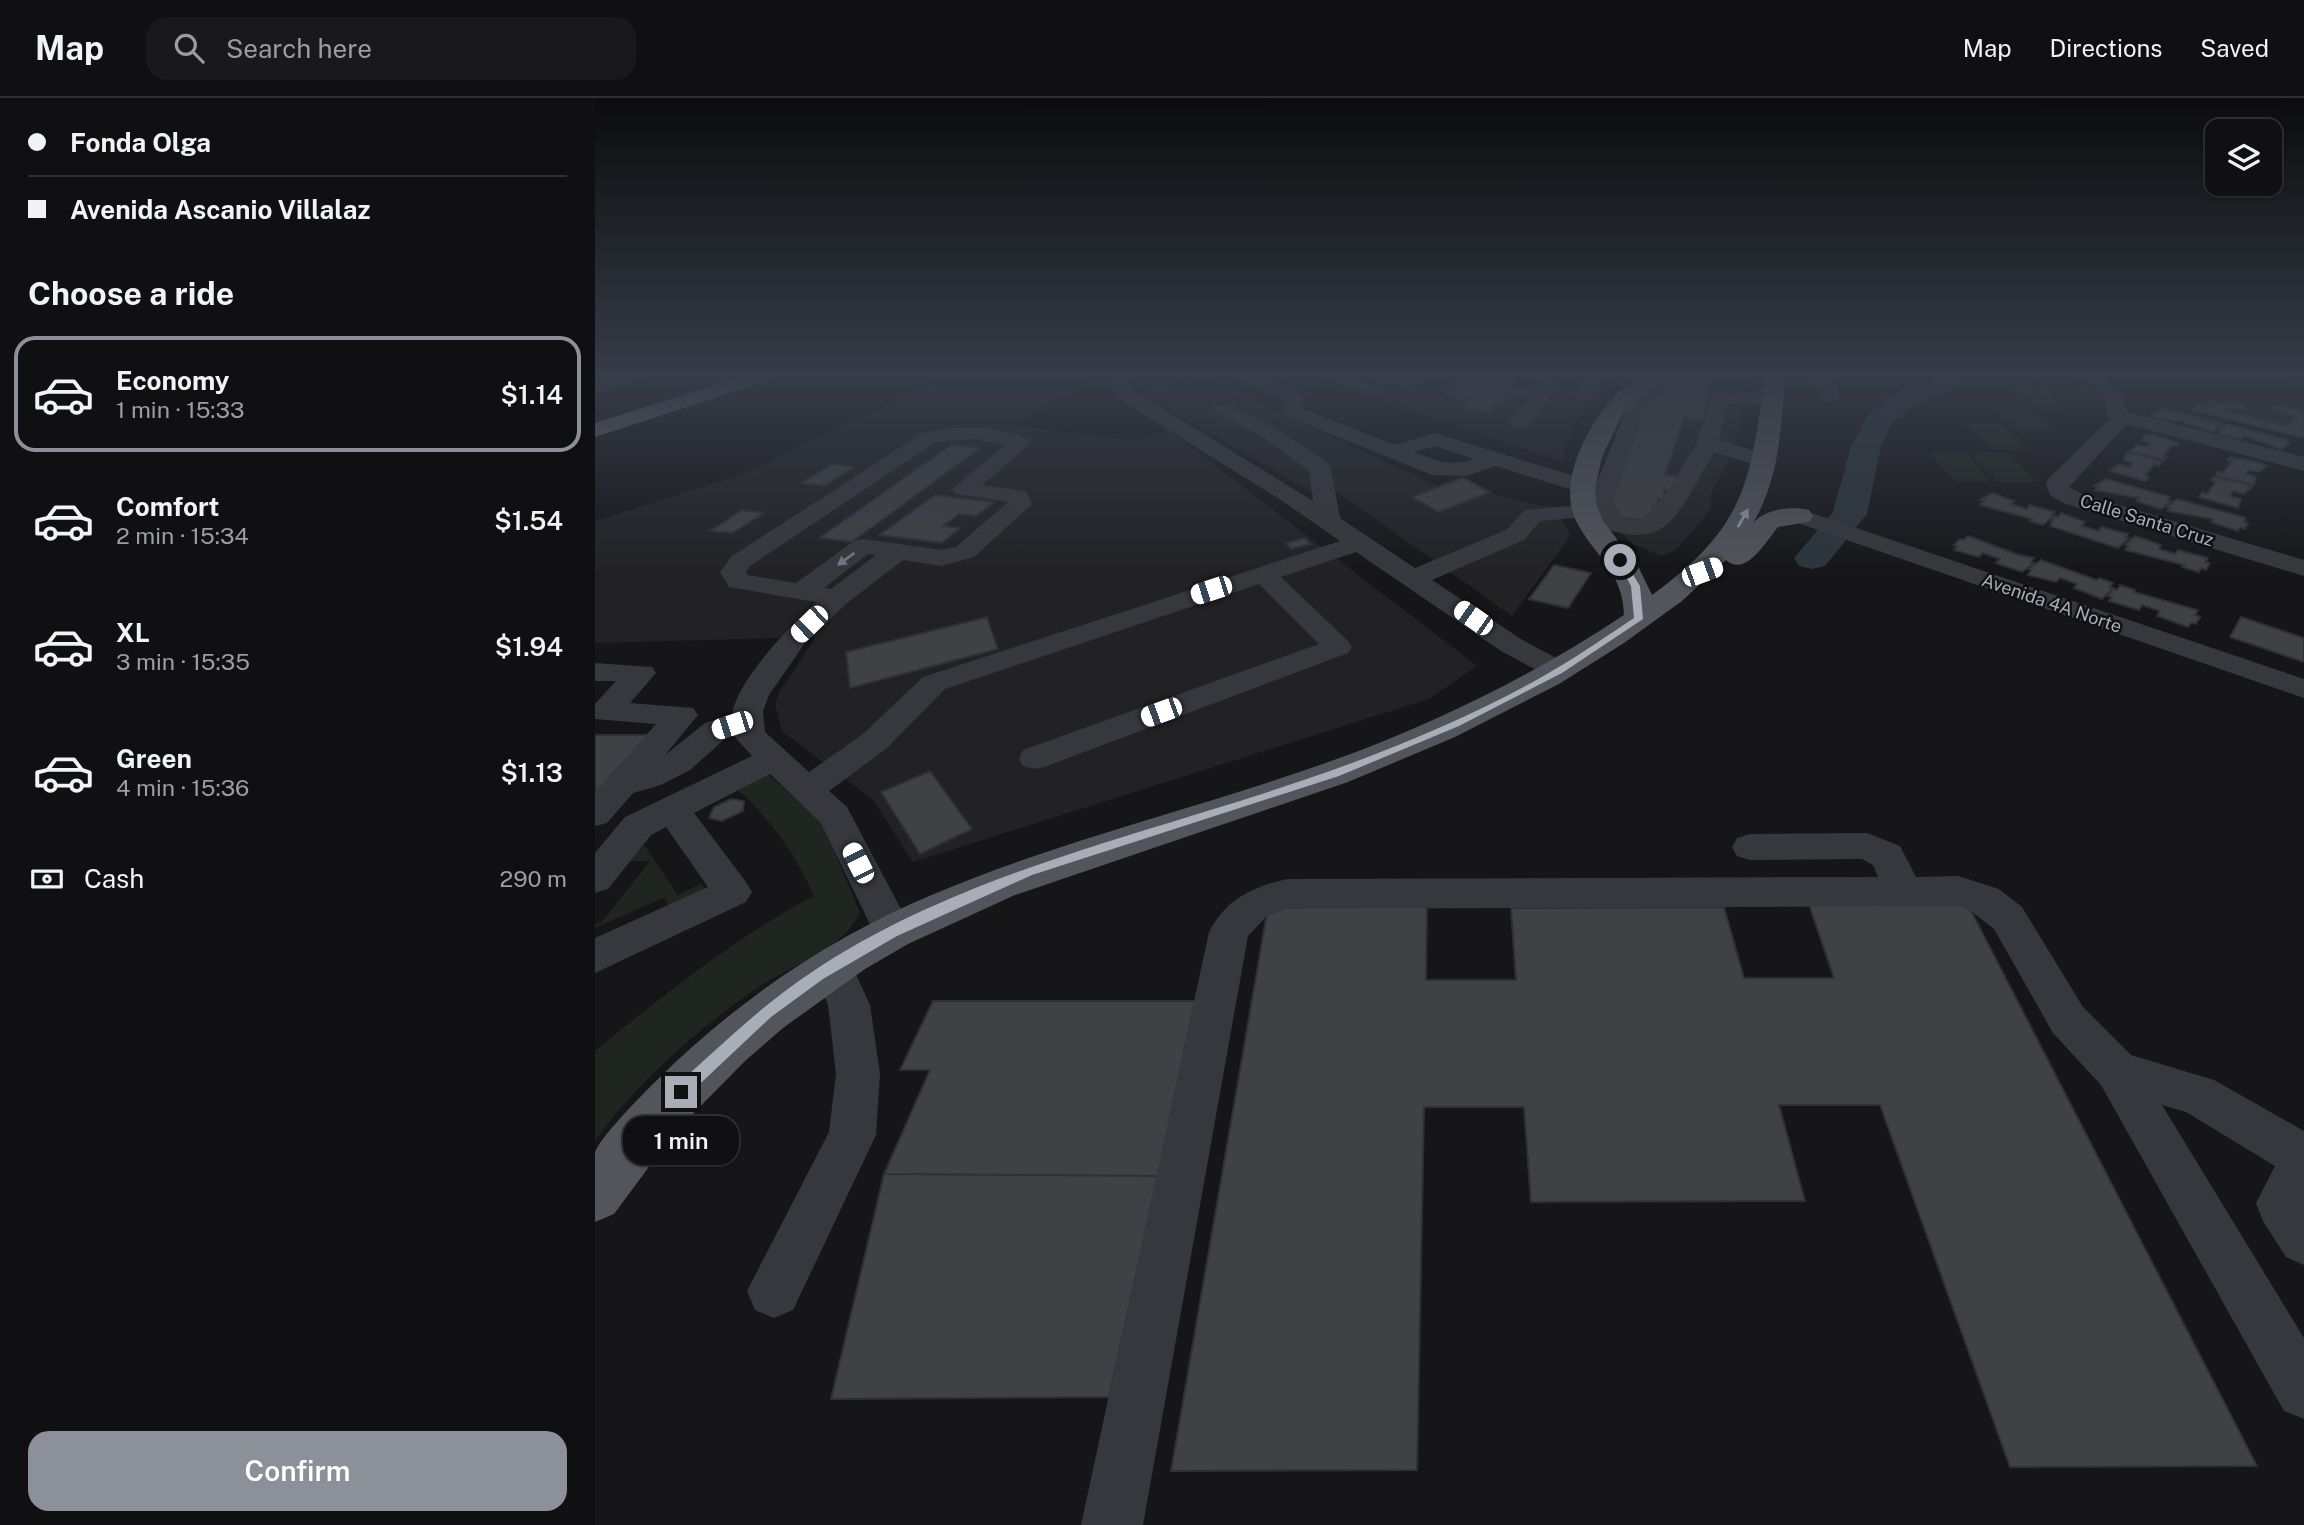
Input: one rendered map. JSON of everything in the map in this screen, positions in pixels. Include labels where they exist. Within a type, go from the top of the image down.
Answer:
[{"type":"main road","points":[[1598,442],[1584,498],[1591,524],[1620,560],[1636,586],[1639,619]]},
{"type":"main road","points":[[595,1195],[615,1166],[665,1106],[766,1013],[833,967],[893,932],[1027,872],[1335,773],[1455,723],[1559,671],[1639,619],[1702,572],[1742,520],[1758,487],[1768,442]]},
{"type":"main road","points":[[1777,442],[1784,456],[1781,494],[1785,507],[1805,518]]},
{"type":"main road","points":[[1620,560],[1665,575],[1702,572],[1738,557],[1774,518],[1805,518]]},
{"type":"street","points":[[836,598],[737,581],[733,572],[741,561],[923,442]]},
{"type":"street","points":[[801,592],[863,546],[942,558],[965,552],[1020,505],[1018,496],[963,489],[1020,443],[1017,442]]},
{"type":"street","points":[[1205,442],[1361,542],[1511,645],[1559,671]]},
{"type":"street","points":[[1282,442],[1320,468],[1328,521]]},
{"type":"street","points":[[1371,442],[1396,451],[1427,442]]},
{"type":"street","points":[[1443,442],[1496,458],[1584,498]]},
{"type":"street","points":[[1623,442],[1601,502],[1616,525],[1641,528],[1652,525],[1688,481],[1708,443],[1765,461]]},
{"type":"street","name":"Calle Santa Cruz","points":[[2100,442],[2057,483],[2058,490],[2074,499],[2304,568]]},
{"type":"street","points":[[2218,442],[2304,464]]},
{"type":"street","points":[[1415,578],[1515,535],[1533,515],[1584,498]]},
{"type":"street","name":"Avenida 4A Norte","points":[[1805,518],[2304,689]]},
{"type":"street","points":[[806,789],[837,772],[884,736],[934,683],[1361,542]]},
{"type":"street","points":[[893,932],[835,816],[749,736],[747,711],[754,694],[795,637],[836,598],[898,551]]},
{"type":"street","points":[[1035,758],[1338,647],[1262,573]]},
{"type":"street","points":[[595,672],[641,673],[605,712],[682,715],[595,814]]},
{"type":"street","points":[[621,785],[649,777],[678,762],[716,730],[748,719]]},
{"type":"street","points":[[595,879],[612,837],[773,758]]},
{"type":"street","points":[[595,956],[733,892],[672,809]]},
{"type":"street","points":[[1750,847],[1867,846],[1887,856],[1904,891]]},
{"type":"street","points":[[1112,1525],[1229,932],[1246,909],[1263,898],[1287,894],[1958,891],[1985,900],[2008,918],[2068,1020],[2117,1071],[2304,1391]]},
{"type":"street","points":[[774,1291],[852,1135],[858,1074],[849,1005],[833,967]]},
{"type":"street","points":[[2117,1071],[2198,1096],[2304,1160],[2281,1203],[2304,1239]]},
{"type":"shaded area","points":[[810,442],[1184,442],[1477,666],[1429,699],[913,862],[873,800],[782,731],[775,705],[779,692],[816,637],[595,643],[595,521],[742,474]]},
{"type":"shaded area","points":[[1225,442],[1343,442],[1436,486],[1462,476],[1493,494],[1542,506],[1553,506],[1571,535],[1512,616],[1330,487],[1313,493]]},
{"type":"shaded area","points":[[1503,442],[1567,442],[1561,461]]},
{"type":"shaded area","points":[[1614,442],[1736,442],[1711,494],[1711,509],[1676,550],[1661,556],[1634,544],[1605,522],[1598,489]]},
{"type":"shaded area","points":[[1984,442],[2020,442],[2029,450],[1992,450]]},
{"type":"shaded area","points":[[1930,453],[1966,453],[1991,481],[1954,481]]},
{"type":"shaded area","points":[[1969,453],[2008,453],[2038,482],[1997,482]]},
{"type":"shaded area","points":[[761,768],[822,822],[860,913],[851,927],[827,948],[754,990],[689,1040],[629,1099],[595,1141],[595,1051],[728,948],[814,896],[799,865],[779,836],[757,809],[732,785]]},
{"type":"shaded area","points":[[644,845],[678,895],[702,883],[705,891],[670,911],[665,897],[595,928],[595,924],[601,923],[650,861],[629,861]]},
{"type":"building","points":[[1626,442],[1676,442],[1665,475],[1683,476],[1671,491],[1665,490],[1663,500],[1658,499],[1657,507],[1653,506],[1652,514],[1645,521],[1617,517],[1606,500]]},
{"type":"building","points":[[2145,442],[2179,443],[2177,446],[2172,445],[2163,456],[2167,457],[2164,460],[2129,451],[2138,445],[2147,447],[2151,443]]},
{"type":"building","points":[[2260,442],[2290,443],[2281,449]]},
{"type":"building","points":[[951,445],[980,448],[852,542],[819,538]]},
{"type":"building","points":[[2127,453],[2162,462],[2159,466],[2155,464],[2145,475],[2149,477],[2146,481],[2110,471],[2119,464],[2129,467],[2133,463],[2123,460]]},
{"type":"building","points":[[2230,457],[2267,466],[2259,472],[2249,470],[2246,474],[2256,477],[2254,485],[2216,475],[2218,471],[2223,473],[2232,461],[2227,460]]},
{"type":"building","points":[[832,464],[854,467],[824,486],[801,483]]},
{"type":"building","points":[[2214,477],[2252,487],[2244,494],[2233,491],[2230,496],[2241,499],[2238,508],[2199,497],[2202,492],[2207,494],[2216,482],[2211,480]]},
{"type":"building","points":[[1463,478],[1490,492],[1439,512],[1412,497]]},
{"type":"building","points":[[2106,479],[2170,497],[2168,500],[2171,501],[2161,509],[2136,501],[2139,498],[2095,490],[2098,487],[2094,486]]},
{"type":"building","points":[[1992,493],[2014,501],[2011,504],[2027,509],[2029,505],[2055,512],[2052,515],[2054,516],[2043,525],[2030,521],[2032,519],[1980,505],[1984,501],[1980,500]]},
{"type":"building","points":[[935,495],[994,502],[976,516],[959,514],[943,526],[960,528],[942,543],[879,535]]},
{"type":"building","points":[[2177,499],[2246,518],[2244,522],[2248,523],[2245,529],[2240,527],[2238,531],[2211,522],[2213,519],[2168,511],[2170,508],[2167,507]]},
{"type":"building","points":[[742,510],[764,513],[733,533],[710,531]]},
{"type":"building","points":[[2061,513],[2085,522],[2082,526],[2099,531],[2101,527],[2128,534],[2126,537],[2129,538],[2118,548],[2050,526],[2054,516],[2058,517]]},
{"type":"building","points":[[1968,536],[2034,558],[2031,562],[2034,563],[2022,572],[1996,563],[2000,559],[1983,553],[1979,557],[1954,550],[1957,546],[1954,545],[1960,539]]},
{"type":"building","points":[[2135,536],[2161,545],[2159,549],[2175,554],[2178,550],[2208,558],[2205,562],[2210,563],[2206,570],[2201,568],[2199,572],[2182,567],[2184,565],[2125,550],[2128,546],[2125,545]]},
{"type":"building","points":[[1305,538],[1311,544],[1291,549],[1286,543]]},
{"type":"building","points":[[2041,560],[2113,583],[2110,587],[2113,588],[2102,599],[2074,588],[2077,584],[2060,578],[2056,582],[2028,575],[2031,570],[2028,569]]},
{"type":"building","points":[[1554,565],[1591,573],[1568,608],[1529,599]]},
{"type":"building","points":[[2120,585],[2135,590],[2134,592],[2198,610],[2195,615],[2200,617],[2196,624],[2191,623],[2188,627],[2157,616],[2160,611],[2142,605],[2139,610],[2109,601],[2112,597],[2108,596],[2113,588],[2117,590]]},
{"type":"building","points":[[987,617],[998,649],[850,688],[846,652]]},
{"type":"building","points":[[2241,617],[2304,638],[2304,662],[2230,637]]},
{"type":"building","points":[[595,735],[651,735],[595,795]]},
{"type":"building","points":[[930,771],[972,829],[920,854],[881,792]]},
{"type":"building","points":[[731,799],[744,801],[743,811],[722,821],[709,818],[714,807]]},
{"type":"building","points":[[1807,899],[1965,899],[2257,1466],[2010,1467],[1880,1105],[1779,1105],[1805,1201],[1531,1202],[1524,1107],[1424,1107],[1417,1470],[1171,1471],[1269,901],[1427,900],[1426,980],[1516,980],[1511,908],[1724,907],[1744,978],[1834,978]]},
{"type":"building","points":[[933,1001],[1195,1001],[1158,1176],[884,1174],[930,1070],[900,1070]]},
{"type":"building","points":[[884,1174],[1158,1176],[1109,1397],[831,1399]]},
{"type":"waterway","points":[[1812,558],[1850,514],[1868,442]]},
{"type":"route","points":[[681,1092],[766,1013],[818,975],[893,932],[1027,872],[1335,773],[1455,723],[1559,671],[1639,619],[1636,586],[1620,560]]}]
